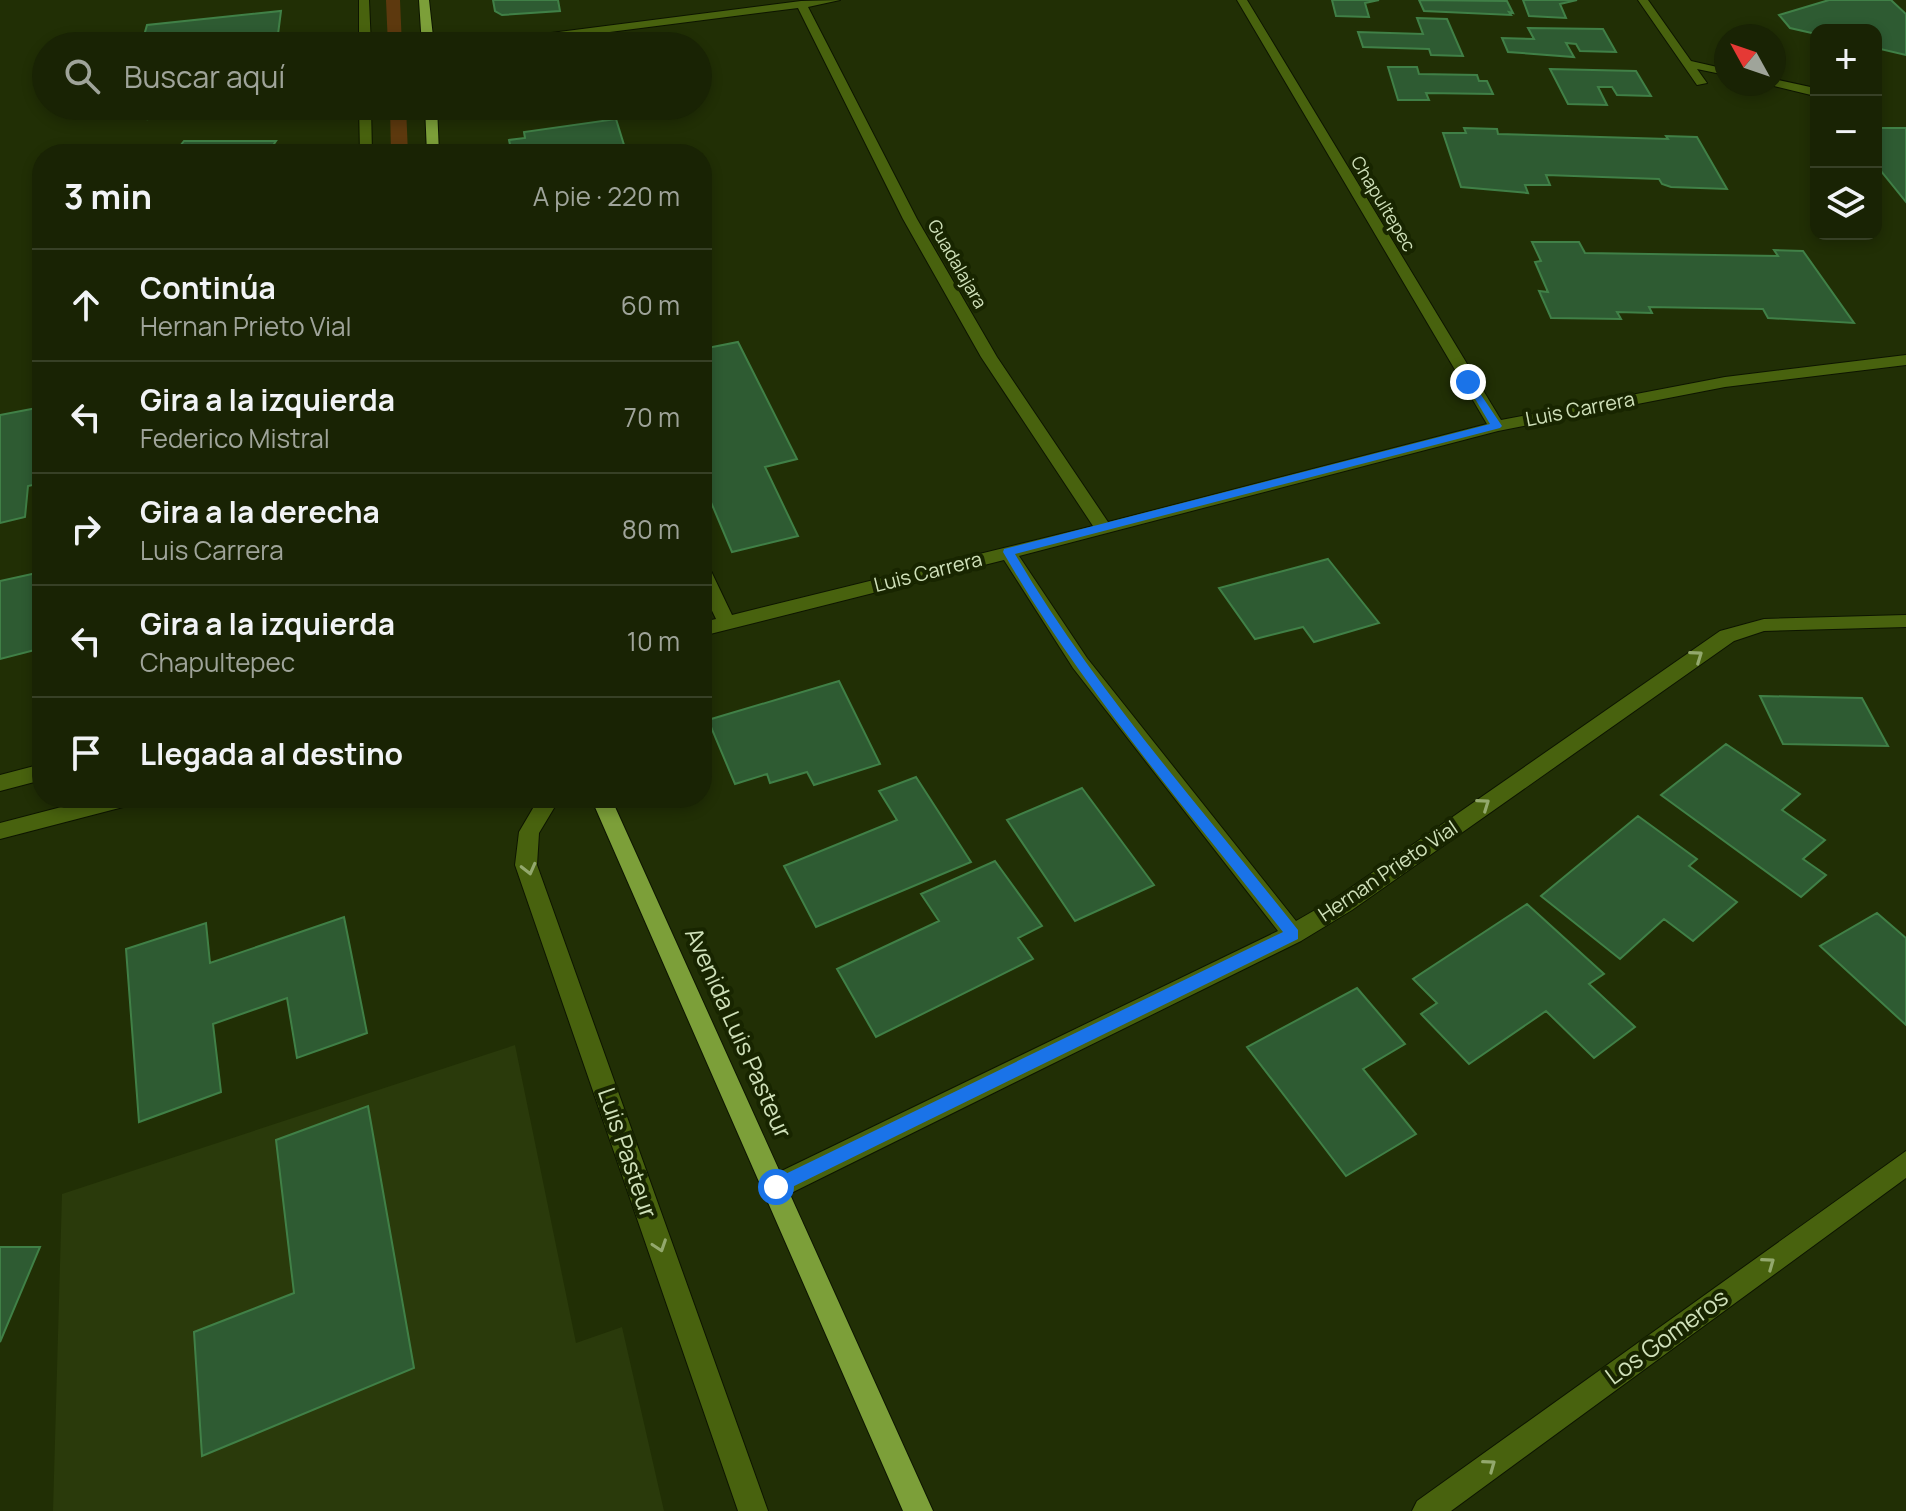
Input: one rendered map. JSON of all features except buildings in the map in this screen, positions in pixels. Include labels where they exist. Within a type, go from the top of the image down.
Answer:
[{"type":"main road","points":[[424,0],[427,32]]},
{"type":"main road","points":[[432,120],[433,144]]},
{"type":"main road","name":"Avenida Luis Pasteur","points":[[605,808],[918,1511]]},
{"type":"street","points":[[364,0],[365,32]]},
{"type":"street","points":[[711,0],[715,15]]},
{"type":"street","points":[[582,32],[835,0]]},
{"type":"street","name":"Chapultepec","points":[[1242,0],[1497,426]]},
{"type":"street","points":[[1643,0],[1701,83]]},
{"type":"street","name":"Guadalajara","points":[[801,4],[910,219],[989,357],[1104,529]]},
{"type":"street","points":[[1686,63],[1714,69]]},
{"type":"street","points":[[1786,86],[1810,91]]},
{"type":"street","points":[[365,120],[366,144]]},
{"type":"street","name":"Luis Carrera","points":[[712,627],[1104,529],[1497,426],[1725,382],[1906,360]]},
{"type":"street","points":[[1008,552],[1040,606],[1080,663],[1293,934]]},
{"type":"street","points":[[712,592],[727,623]]},
{"type":"street","name":"Hernan Prieto Vial","points":[[776,1187],[1293,934],[1344,904],[1727,636],[1764,625],[1906,621]]},
{"type":"street","points":[[0,783],[32,775]]},
{"type":"street","points":[[0,831],[89,808]]},
{"type":"street","name":"Luis Pasteur","points":[[544,808],[529,832],[526,865],[753,1511]]},
{"type":"street","name":"Los Gomeros","points":[[1427,1511],[1906,1163]]},
{"type":"shaded area","points":[[386,0],[400,0],[401,32],[387,32]]},
{"type":"shaded area","points":[[390,120],[407,120],[408,144],[391,144]]},
{"type":"shaded area","points":[[515,1045],[576,1343],[622,1327],[664,1511],[53,1511],[62,1194]]},
{"type":"route","points":[[776,1187],[1293,934],[1080,663],[1040,606],[1008,552],[1497,426],[1468,382]]}]
